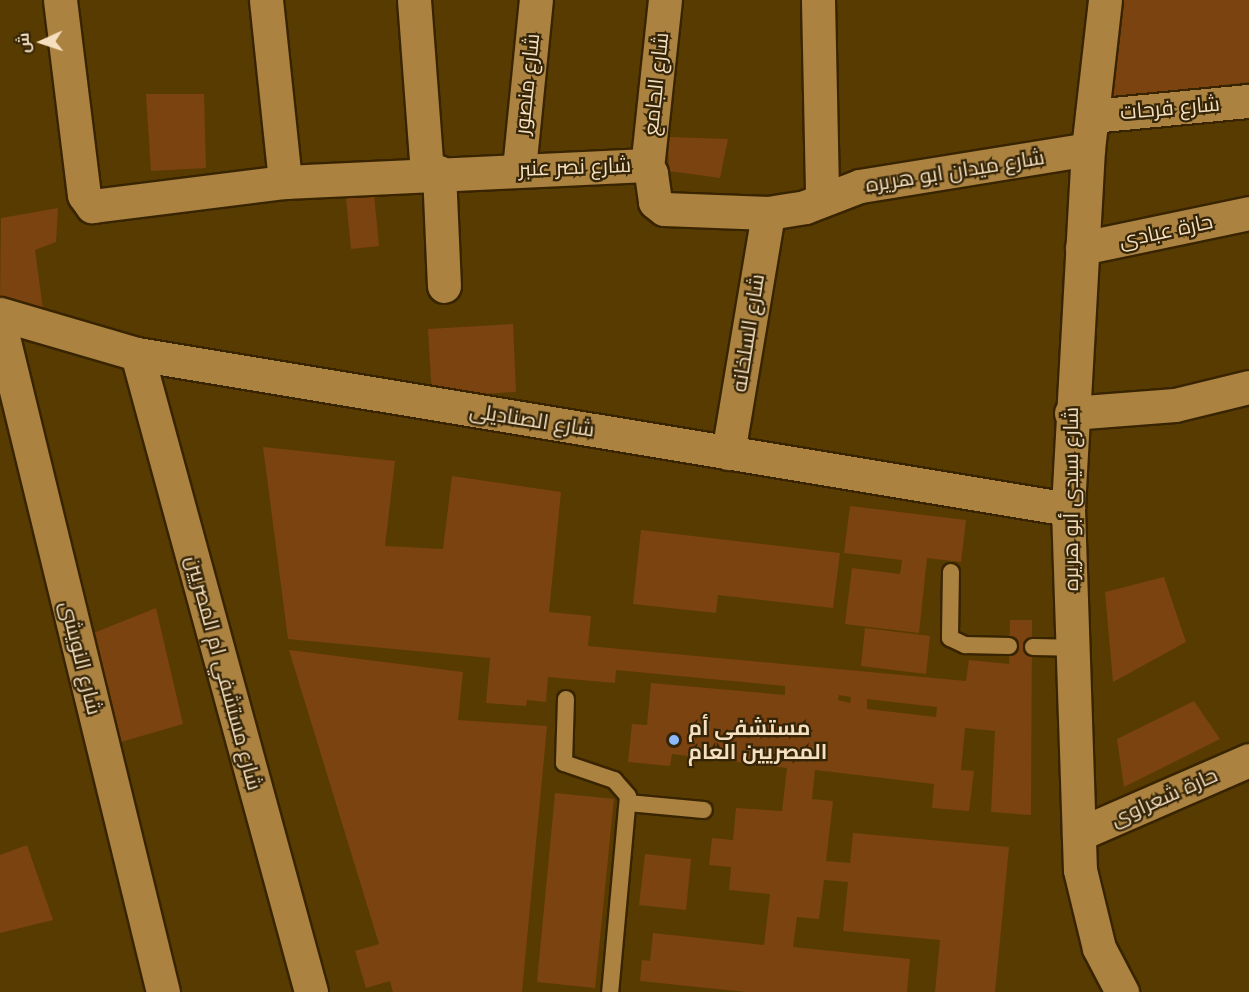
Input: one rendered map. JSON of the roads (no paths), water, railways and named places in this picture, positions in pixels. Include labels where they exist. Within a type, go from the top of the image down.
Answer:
[{"type":"street","name":"شارع نصر عنبر","points":[[60,0],[84,195],[99,205],[285,182],[519,169],[648,168],[655,202],[664,209],[768,213],[822,199]]},
{"type":"street","points":[[266,0],[285,182]]},
{"type":"street","points":[[414,0],[444,286]]},
{"type":"street","name":"شارع منصور","points":[[519,169],[536,0]]},
{"type":"street","name":"شارع الجامع","points":[[648,168],[665,0]]},
{"type":"street","points":[[818,0],[822,199]]},
{"type":"street","name":"شارع سيدى أبو هريره","points":[[1105,0],[1088,149],[1071,413],[1068,509],[1079,834],[1087,908],[1122,992]]},
{"type":"street","name":"شارع فرحات","points":[[1092,116],[1249,101]]},
{"type":"street","name":"شارع ميدان ابو هريره","points":[[822,199],[860,186],[1088,149]]},
{"type":"street","name":"شارع السلخانه","points":[[728,453],[768,213]]},
{"type":"street","name":"حارة عبادى","points":[[1082,248],[1249,213]]},
{"type":"street","name":"شارع الصناديلى","points":[[0,314],[137,354],[1068,509]]},
{"type":"street","name":"شارع النويشى","points":[[0,325],[163,992]]},
{"type":"street","name":"شارع مستشفي ام المصريين","points":[[137,354],[311,992]]},
{"type":"street","points":[[1071,413],[1175,405],[1249,387]]},
{"type":"street","name":"حارة شعراوى","points":[[1079,834],[1249,760]]},
{"type":"lane","points":[[951,572],[950,638],[965,645],[1009,646]]},
{"type":"lane","points":[[1033,647],[1072,648]]},
{"type":"lane","points":[[566,699],[564,764],[614,780],[628,803],[610,992]]},
{"type":"lane","points":[[628,803],[704,810]]},
{"type":"place","name":"مستشفى أم المصريين العام","points":[[674,740]]}]
